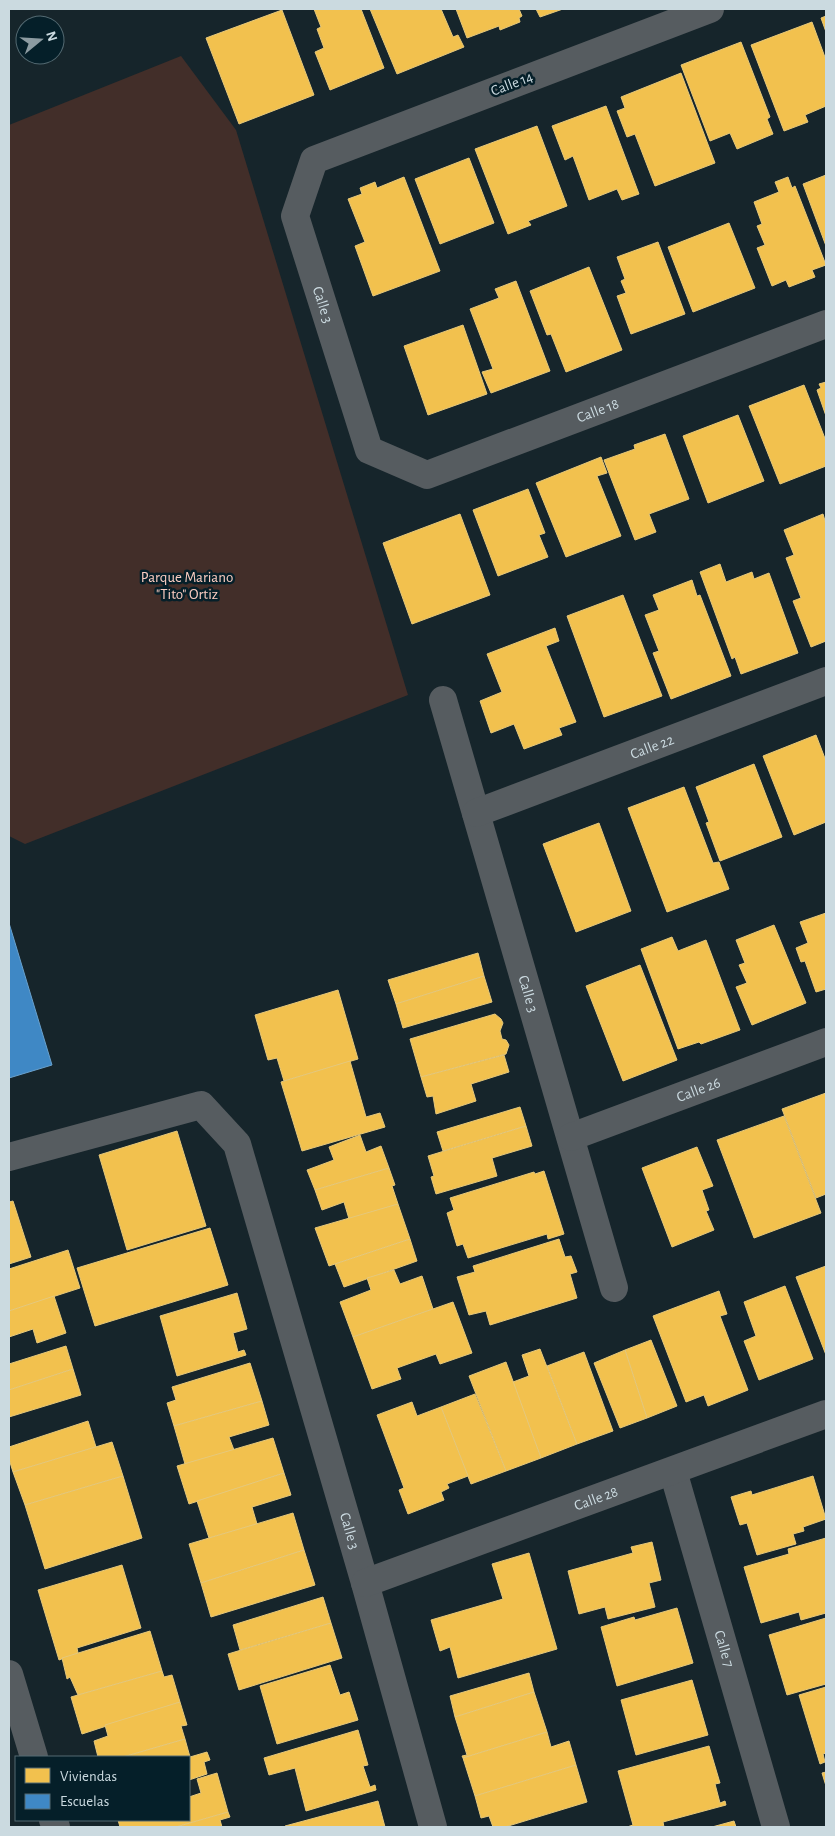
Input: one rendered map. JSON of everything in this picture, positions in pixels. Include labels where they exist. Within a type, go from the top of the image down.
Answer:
[{"type":"street","name":"Calle 14","points":[[314,160],[710,9]]},
{"type":"street","name":"Calle 3","points":[[314,160],[295,216],[369,450]]},
{"type":"street","name":"Calle 18","points":[[369,450],[426,476],[826,324]]},
{"type":"street","name":"Calle 22","points":[[476,813],[826,681]]},
{"type":"street","name":"Calle 3","points":[[443,700],[614,1288]]},
{"type":"street","name":"Calle 26","points":[[571,1137],[826,1042]]},
{"type":"street","name":"Calle 3","points":[[9,1157],[201,1105],[236,1144],[365,1583],[433,1827]]},
{"type":"street","name":"Calle 28","points":[[365,1583],[826,1414]]},
{"type":"street","name":"Calle 7","points":[[673,1471],[776,1827]]},
{"type":"street","points":[[9,1674],[14,1711],[34,1756]]},
{"type":"green space","name":"Parque Mariano \"Tito\" Ortiz","points":[[181,56],[236,130],[408,695],[25,844],[9,836],[9,125]]},
{"type":"building: Viviendas","points":[[314,9],[361,9],[384,68],[330,90],[315,52],[324,48],[317,29],[321,27]]},
{"type":"building: Viviendas","points":[[370,9],[441,9],[453,37],[458,35],[464,47],[397,74]]},
{"type":"building: Viviendas","points":[[456,9],[519,9],[522,16],[519,18],[520,22],[500,30],[499,26],[467,38]]},
{"type":"building: Viviendas","points":[[536,9],[563,9],[540,17]]},
{"type":"building: Viviendas","points":[[282,10],[314,95],[239,124],[206,38]]},
{"type":"building: Viviendas","points":[[826,16],[826,32],[821,18]]},
{"type":"building: Viviendas","points":[[812,22],[826,60],[826,106],[805,115],[808,122],[784,131],[751,45]]},
{"type":"building: Viviendas","points":[[741,42],[770,117],[767,119],[773,134],[737,149],[730,133],[710,141],[681,65]]},
{"type":"building: Viviendas","points":[[681,73],[715,163],[655,186],[635,134],[627,137],[617,111],[625,108],[621,97]]},
{"type":"building: Viviendas","points":[[606,106],[639,194],[622,200],[617,189],[589,200],[573,156],[565,160],[552,126]]},
{"type":"building: Viviendas","points":[[537,126],[567,206],[528,221],[531,225],[508,234],[475,149]]},
{"type":"building: Viviendas","points":[[469,158],[494,223],[440,244],[415,179]]},
{"type":"building: Viviendas","points":[[826,175],[826,246],[803,184]]},
{"type":"building: Viviendas","points":[[404,177],[440,271],[373,296],[355,246],[365,242],[348,199],[362,194],[360,188],[375,182],[377,188]]},
{"type":"building: Viviendas","points":[[788,177],[792,188],[795,186],[826,265],[812,270],[815,277],[789,287],[786,280],[772,286],[757,248],[765,245],[757,226],[762,224],[754,202],[779,192],[775,182]]},
{"type":"building: Viviendas","points":[[729,223],[755,288],[693,312],[668,247]]},
{"type":"building: Viviendas","points":[[658,242],[685,314],[631,334],[617,296],[626,293],[621,281],[625,279],[617,257]]},
{"type":"building: Viviendas","points":[[589,267],[622,350],[566,372],[551,334],[547,335],[530,291]]},
{"type":"building: Viviendas","points":[[516,281],[550,371],[491,393],[482,372],[493,369],[470,309],[499,298],[495,289]]},
{"type":"building: Viviendas","points":[[463,325],[487,394],[428,415],[404,346]]},
{"type":"building: Viviendas","points":[[826,382],[826,416],[817,390],[821,388],[819,384]]},
{"type":"building: Viviendas","points":[[804,385],[826,441],[826,466],[780,484],[749,406]]},
{"type":"building: Viviendas","points":[[738,415],[764,481],[708,503],[683,436]]},
{"type":"building: Viviendas","points":[[665,434],[689,499],[649,514],[656,532],[635,540],[604,460],[635,449],[634,445]]},
{"type":"building: Viviendas","points":[[601,457],[607,473],[597,476],[621,536],[566,557],[536,483]]},
{"type":"building: Viviendas","points":[[528,489],[545,533],[539,535],[548,557],[498,576],[473,510]]},
{"type":"building: Viviendas","points":[[460,514],[490,595],[412,624],[383,543]]},
{"type":"building: Viviendas","points":[[823,514],[826,524],[826,641],[811,647],[793,601],[801,598],[786,558],[794,555],[784,530]]},
{"type":"building: Viviendas","points":[[720,564],[726,582],[752,572],[754,579],[769,573],[798,653],[741,674],[735,657],[732,659],[700,572]]},
{"type":"building: Viviendas","points":[[692,580],[697,596],[700,595],[731,676],[671,699],[653,653],[659,651],[645,615],[659,610],[653,595]]},
{"type":"building: Viviendas","points":[[623,595],[662,696],[604,717],[567,616]]},
{"type":"building: Viviendas","points":[[555,628],[559,641],[546,646],[576,722],[559,728],[562,735],[524,749],[514,724],[491,733],[480,701],[502,692],[487,654]]},
{"type":"building: Viviendas","points":[[816,735],[826,761],[826,822],[794,835],[763,756]]},
{"type":"building: Viviendas","points":[[754,764],[782,837],[720,861],[706,823],[709,822],[696,787]]},
{"type":"building: Viviendas","points":[[684,787],[713,863],[719,862],[729,889],[667,912],[628,808]]},
{"type":"building: Viviendas","points":[[599,823],[631,911],[576,932],[543,844]]},
{"type":"building: Viviendas","points":[[826,913],[826,989],[816,992],[805,961],[801,962],[796,948],[808,943],[800,922]]},
{"type":"building: Viviendas","points":[[774,925],[806,1003],[752,1025],[736,987],[747,983],[739,965],[745,963],[736,940]]},
{"type":"building: Viviendas","points":[[672,937],[678,951],[706,940],[740,1030],[701,1044],[699,1042],[678,1049],[641,949]]},
{"type":"building: Viviendas","points":[[478,953],[484,976],[396,1004],[388,980]]},
{"type":"building: Viviendas","points":[[640,965],[677,1060],[623,1081],[586,986]]},
{"type":"building: Viviendas","points":[[484,976],[492,1002],[403,1028],[396,1004]]},
{"type":"building: Viviendas","points":[[338,990],[358,1059],[284,1081],[277,1058],[268,1060],[255,1015]]},
{"type":"building: Viviendas","points":[[495,1014],[503,1023],[500,1031],[502,1039],[506,1040],[509,1045],[506,1054],[421,1077],[410,1039]]},
{"type":"building: Viviendas","points":[[504,1055],[509,1072],[471,1084],[476,1101],[436,1114],[433,1096],[427,1097],[421,1077]]},
{"type":"building: Viviendas","points":[[350,1061],[366,1117],[380,1113],[385,1127],[302,1151],[281,1082]]},
{"type":"building: Viviendas","points":[[826,1093],[826,1194],[816,1198],[782,1109]]},
{"type":"building: Viviendas","points":[[520,1107],[526,1126],[443,1151],[437,1132]]},
{"type":"building: Viviendas","points":[[784,1116],[821,1213],[754,1238],[717,1140]]},
{"type":"building: Viviendas","points":[[526,1126],[532,1146],[492,1158],[497,1176],[436,1194],[431,1177],[434,1176],[428,1156]]},
{"type":"building: Viviendas","points":[[177,1131],[206,1226],[127,1250],[99,1155]]},
{"type":"building: Viviendas","points":[[360,1135],[366,1152],[381,1146],[389,1168],[315,1190],[307,1170],[334,1160],[329,1147]]},
{"type":"building: Viviendas","points":[[697,1147],[713,1186],[702,1190],[709,1210],[706,1211],[714,1230],[672,1247],[642,1168]]},
{"type":"building: Viviendas","points":[[389,1168],[395,1185],[392,1186],[398,1204],[349,1219],[344,1202],[322,1210],[315,1190]]},
{"type":"building: Viviendas","points":[[544,1171],[564,1234],[548,1239],[547,1234],[468,1258],[463,1244],[457,1246],[447,1213],[454,1210],[450,1198],[534,1172],[535,1174]]},
{"type":"building: Viviendas","points":[[13,1201],[31,1257],[9,1264],[9,1202]]},
{"type":"building: Viviendas","points":[[398,1204],[410,1239],[329,1266],[315,1228]]},
{"type":"building: Viviendas","points":[[210,1228],[228,1285],[95,1326],[77,1268]]},
{"type":"building: Viviendas","points":[[410,1239],[417,1261],[344,1287],[335,1264]]},
{"type":"building: Viviendas","points":[[559,1239],[565,1257],[571,1256],[577,1272],[570,1274],[577,1298],[490,1325],[486,1311],[469,1315],[457,1277],[475,1272],[473,1266]]},
{"type":"building: Viviendas","points":[[68,1250],[80,1288],[9,1311],[9,1269]]},
{"type":"building: Viviendas","points":[[826,1266],[826,1355],[796,1277]]},
{"type":"building: Viviendas","points":[[394,1270],[400,1284],[422,1276],[433,1309],[353,1337],[340,1302],[371,1290],[367,1278]]},
{"type":"building: Viviendas","points":[[785,1286],[813,1359],[759,1380],[744,1341],[756,1336],[744,1302]]},
{"type":"building: Viviendas","points":[[719,1291],[727,1314],[720,1316],[748,1390],[708,1406],[704,1395],[686,1402],[653,1316]]},
{"type":"building: Viviendas","points":[[237,1293],[247,1329],[233,1333],[238,1352],[244,1350],[246,1355],[177,1376],[160,1316]]},
{"type":"building: Viviendas","points":[[54,1296],[66,1333],[37,1343],[33,1329],[9,1337],[9,1311]]},
{"type":"building: Viviendas","points":[[453,1302],[472,1353],[440,1364],[436,1354],[397,1368],[401,1379],[372,1389],[353,1337]]},
{"type":"building: Viviendas","points":[[651,1340],[677,1406],[647,1418],[625,1350]]},
{"type":"building: Viviendas","points":[[66,1346],[73,1369],[9,1390],[9,1364]]},
{"type":"building: Viviendas","points":[[540,1349],[577,1444],[541,1458],[513,1382],[529,1376],[522,1355]]},
{"type":"building: Viviendas","points":[[625,1350],[647,1418],[620,1428],[594,1363]]},
{"type":"building: Viviendas","points":[[584,1352],[613,1431],[577,1444],[547,1366]]},
{"type":"building: Viviendas","points":[[506,1362],[541,1458],[506,1471],[469,1376]]},
{"type":"building: Viviendas","points":[[250,1363],[262,1401],[174,1426],[167,1403],[176,1400],[172,1387]]},
{"type":"building: Viviendas","points":[[73,1369],[81,1395],[9,1417],[9,1390]]},
{"type":"building: Viviendas","points":[[475,1394],[506,1471],[471,1484],[441,1407]]},
{"type":"building: Viviendas","points":[[262,1401],[269,1425],[229,1437],[234,1450],[185,1464],[174,1426]]},
{"type":"building: Viviendas","points":[[412,1402],[417,1416],[441,1407],[468,1476],[447,1484],[449,1488],[441,1492],[444,1500],[408,1514],[399,1490],[404,1488],[377,1415]]},
{"type":"building: Viviendas","points":[[88,1421],[96,1447],[13,1472],[9,1459],[9,1447]]},
{"type":"building: Viviendas","points":[[273,1438],[284,1473],[189,1504],[177,1466]]},
{"type":"building: Viviendas","points":[[112,1442],[123,1476],[25,1505],[13,1472]]},
{"type":"building: Viviendas","points":[[284,1473],[291,1495],[252,1507],[257,1524],[209,1538],[197,1501]]},
{"type":"building: Viviendas","points":[[123,1476],[142,1538],[45,1569],[25,1505]]},
{"type":"building: Viviendas","points":[[813,1476],[826,1519],[803,1527],[804,1531],[793,1534],[796,1544],[757,1555],[747,1523],[740,1525],[731,1497],[751,1491],[752,1495]]},
{"type":"building: Viviendas","points":[[293,1513],[304,1550],[201,1583],[189,1544]]},
{"type":"building: Viviendas","points":[[826,1538],[826,1613],[801,1620],[799,1612],[761,1623],[744,1567],[789,1554],[788,1549]]},
{"type":"building: Viviendas","points":[[652,1542],[661,1580],[649,1583],[655,1607],[608,1619],[605,1607],[579,1614],[568,1571],[633,1553],[631,1547]]},
{"type":"building: Viviendas","points":[[304,1550],[315,1585],[211,1617],[201,1583]]},
{"type":"building: Viviendas","points":[[529,1553],[557,1649],[458,1678],[450,1647],[440,1651],[431,1620],[503,1599],[492,1564]]},
{"type":"building: Viviendas","points":[[122,1565],[141,1628],[77,1648],[78,1653],[59,1660],[38,1590]]},
{"type":"building: Viviendas","points":[[323,1597],[331,1623],[240,1650],[233,1625]]},
{"type":"building: Viviendas","points":[[677,1608],[693,1663],[617,1686],[601,1627],[634,1617],[635,1620]]},
{"type":"building: Viviendas","points":[[826,1618],[826,1684],[787,1695],[769,1635]]},
{"type":"building: Viviendas","points":[[331,1623],[342,1658],[239,1690],[228,1654]]},
{"type":"building: Viviendas","points":[[150,1631],[162,1671],[78,1695],[70,1677],[67,1679],[62,1658]]},
{"type":"building: Viviendas","points":[[330,1665],[340,1695],[349,1692],[358,1720],[277,1744],[260,1686]]},
{"type":"building: Viviendas","points":[[162,1671],[164,1677],[172,1675],[180,1702],[82,1734],[71,1697]]},
{"type":"building: Viviendas","points":[[529,1673],[534,1692],[455,1717],[450,1696]]},
{"type":"building: Viviendas","points":[[692,1680],[708,1735],[636,1755],[621,1700]]},
{"type":"building: Viviendas","points":[[826,1687],[826,1753],[823,1754],[825,1762],[820,1764],[799,1695]]},
{"type":"building: Viviendas","points":[[534,1692],[547,1732],[463,1758],[462,1756],[467,1755],[455,1717]]},
{"type":"building: Viviendas","points":[[180,1702],[187,1725],[181,1726],[185,1739],[126,1756],[98,1756],[94,1741],[108,1736],[105,1725]]},
{"type":"building: Viviendas","points":[[358,1730],[368,1765],[363,1766],[370,1787],[375,1785],[376,1790],[306,1811],[295,1768],[269,1775],[264,1758]]},
{"type":"building: Viviendas","points":[[547,1732],[551,1747],[569,1741],[576,1765],[475,1796],[463,1758]]},
{"type":"building: Viviendas","points":[[185,1739],[190,1756],[126,1756]]},
{"type":"building: Viviendas","points":[[709,1746],[720,1783],[715,1784],[720,1803],[725,1801],[726,1805],[663,1822],[664,1827],[627,1827],[633,1825],[618,1771]]},
{"type":"building: Viviendas","points":[[207,1752],[210,1760],[204,1762],[207,1774],[190,1780],[190,1757]]},
{"type":"building: Viviendas","points":[[576,1765],[587,1802],[505,1827],[493,1827],[489,1816],[481,1818],[475,1796]]},
{"type":"building: Viviendas","points":[[826,1772],[826,1786],[822,1773]]},
{"type":"building: Viviendas","points":[[217,1773],[228,1812],[176,1827],[120,1827],[118,1821],[190,1821],[190,1797],[201,1793],[197,1779]]},
{"type":"building: Viviendas","points":[[378,1801],[385,1827],[285,1827],[285,1826]]},
{"type":"building: Viviendas","points":[[228,1812],[230,1817],[220,1820],[222,1827],[176,1827]]},
{"type":"building: Viviendas","points":[[734,1821],[736,1827],[712,1827]]},
{"type":"building: Escuelas","points":[[9,923],[52,1065],[9,1078]]}]
